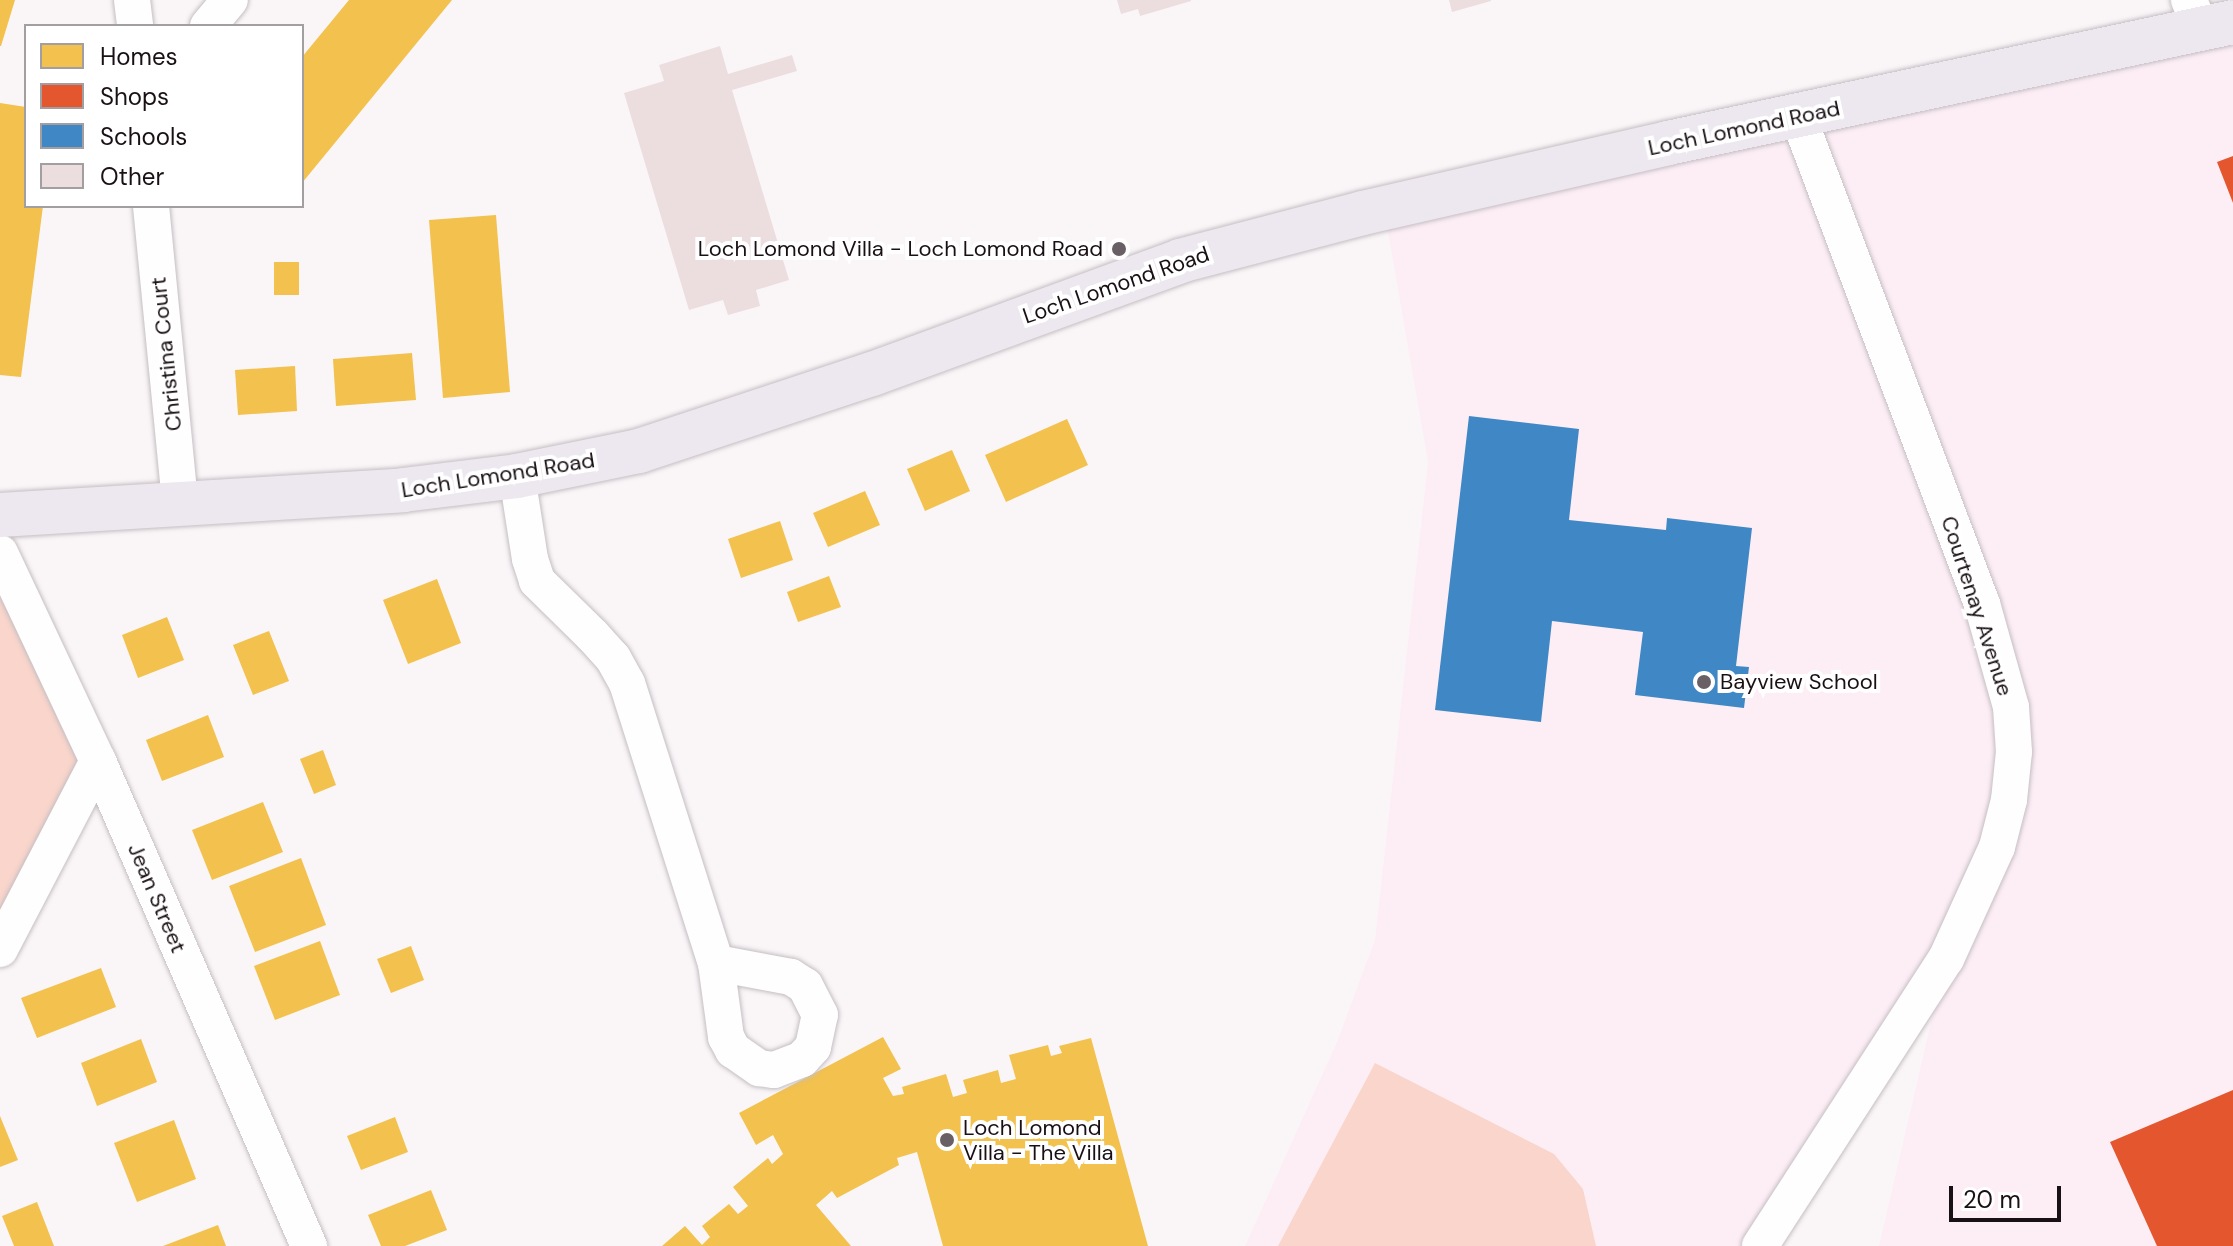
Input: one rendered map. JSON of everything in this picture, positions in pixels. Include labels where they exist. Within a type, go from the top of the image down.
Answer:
[{"type":"main road","name":"Loch Lomond Road","points":[[0,515],[392,491],[517,476],[664,444],[872,374],[1180,261],[1363,213],[1798,116],[2207,17]]},
{"type":"street","points":[[132,0],[135,24]]},
{"type":"street","points":[[210,24],[230,0]]},
{"type":"street","name":"Courtenay Avenue","points":[[1760,1246],[1946,959],[1997,847],[2009,800],[2014,752],[2011,707],[1982,604],[1798,116]]},
{"type":"street","name":"Christina Court","points":[[151,208],[180,502]]},
{"type":"street","points":[[517,476],[530,559],[537,581],[613,658],[627,683],[716,963]]},
{"type":"street","name":"Jean Street","points":[[0,553],[98,761],[309,1246]]},
{"type":"street","points":[[0,949],[98,761]]},
{"type":"shaded area","name":"Bayview School","points":[[2233,22],[2233,1246],[1879,1246],[1945,962],[1760,1246],[1245,1246],[1337,1042],[1375,940],[1428,462],[1384,209]]},
{"type":"shaded area","points":[[0,553],[98,761],[0,949]]},
{"type":"shaded area","points":[[1375,1063],[1554,1154],[1583,1189],[1596,1246],[1278,1246]]},
{"type":"building: Homes","points":[[0,0],[15,0],[1,46],[0,46]]},
{"type":"building: Homes","points":[[349,0],[452,0],[304,181],[304,55]]},
{"type":"building: Homes","points":[[0,103],[24,107],[24,208],[43,208],[21,377],[0,375]]},
{"type":"building: Homes","points":[[496,215],[510,392],[443,398],[429,220]]},
{"type":"building: Homes","points":[[274,262],[299,262],[299,295],[274,295]]},
{"type":"building: Homes","points":[[412,353],[416,400],[336,406],[333,359]]},
{"type":"building: Homes","points":[[295,366],[297,411],[238,415],[235,370]]},
{"type":"building: Homes","points":[[1067,419],[1088,465],[1006,502],[985,455]]},
{"type":"building: Homes","points":[[952,450],[970,491],[925,511],[907,469]]},
{"type":"building: Homes","points":[[865,491],[880,525],[828,547],[813,513]]},
{"type":"building: Homes","points":[[780,521],[793,560],[741,578],[728,539]]},
{"type":"building: Homes","points":[[829,576],[841,607],[798,622],[787,592]]},
{"type":"building: Homes","points":[[437,579],[461,643],[408,664],[383,600]]},
{"type":"building: Homes","points":[[167,617],[184,660],[138,678],[122,635]]},
{"type":"building: Homes","points":[[269,631],[289,681],[253,695],[233,645]]},
{"type":"building: Homes","points":[[208,715],[224,757],[162,781],[146,740]]},
{"type":"building: Homes","points":[[323,750],[336,785],[314,794],[300,759]]},
{"type":"building: Homes","points":[[263,802],[283,852],[212,880],[192,830]]},
{"type":"building: Homes","points":[[301,858],[326,925],[255,952],[229,886]]},
{"type":"building: Homes","points":[[320,941],[340,995],[275,1020],[254,966]]},
{"type":"building: Homes","points":[[411,946],[424,980],[391,993],[377,959]]},
{"type":"building: Homes","points":[[101,968],[116,1007],[37,1038],[21,998]]},
{"type":"building: Homes","name":"Loch Lomond Villa - The Villa","points":[[883,1037],[901,1069],[883,1078],[893,1096],[904,1094],[902,1087],[946,1074],[953,1097],[967,1093],[963,1080],[998,1070],[1001,1083],[1016,1079],[1009,1055],[1048,1045],[1051,1056],[1062,1053],[1059,1046],[1091,1038],[1148,1246],[943,1246],[917,1152],[897,1158],[899,1165],[837,1198],[832,1191],[816,1205],[851,1246],[662,1246],[685,1226],[702,1245],[710,1237],[702,1226],[729,1204],[738,1214],[748,1206],[733,1187],[768,1158],[772,1164],[783,1154],[773,1135],[756,1145],[739,1113]]},
{"type":"building: Homes","points":[[141,1039],[157,1082],[97,1106],[81,1063]]},
{"type":"building: Homes","points":[[0,1116],[18,1160],[0,1167]]},
{"type":"building: Homes","points":[[395,1117],[408,1152],[361,1170],[347,1136]]},
{"type":"building: Homes","points":[[174,1120],[196,1179],[137,1202],[114,1143]]},
{"type":"building: Homes","points":[[431,1190],[447,1230],[405,1246],[381,1246],[368,1215]]},
{"type":"building: Homes","points":[[37,1202],[54,1246],[14,1246],[2,1216]]},
{"type":"building: Homes","points":[[218,1225],[226,1246],[163,1246]]},
{"type":"building: Shops","points":[[2233,156],[2233,203],[2217,162]]},
{"type":"building: Shops","points":[[2233,1090],[2233,1246],[2157,1246],[2110,1142]]},
{"type":"building: Schools","points":[[1469,416],[1579,429],[1569,520],[1666,530],[1667,518],[1752,528],[1736,666],[1749,667],[1744,708],[1635,695],[1643,632],[1552,621],[1541,722],[1435,710]]},
{"type":"building: Other","points":[[1117,0],[1191,1],[1140,16],[1138,9],[1121,14]]},
{"type":"building: Other","points":[[1449,0],[1491,0],[1491,1],[1452,12]]},
{"type":"building: Other","points":[[720,46],[728,74],[792,55],[797,71],[732,90],[789,280],[756,290],[760,306],[728,315],[723,300],[689,310],[624,93],[664,81],[659,65]]},
{"type":"place","name":"Loch Lomond Villa - Loch Lomond Road","points":[[1119,249]]},
{"type":"place","name":"Bayview School","points":[[1704,682]]},
{"type":"place","name":"Loch Lomond Villa - The Villa","points":[[947,1140]]}]
